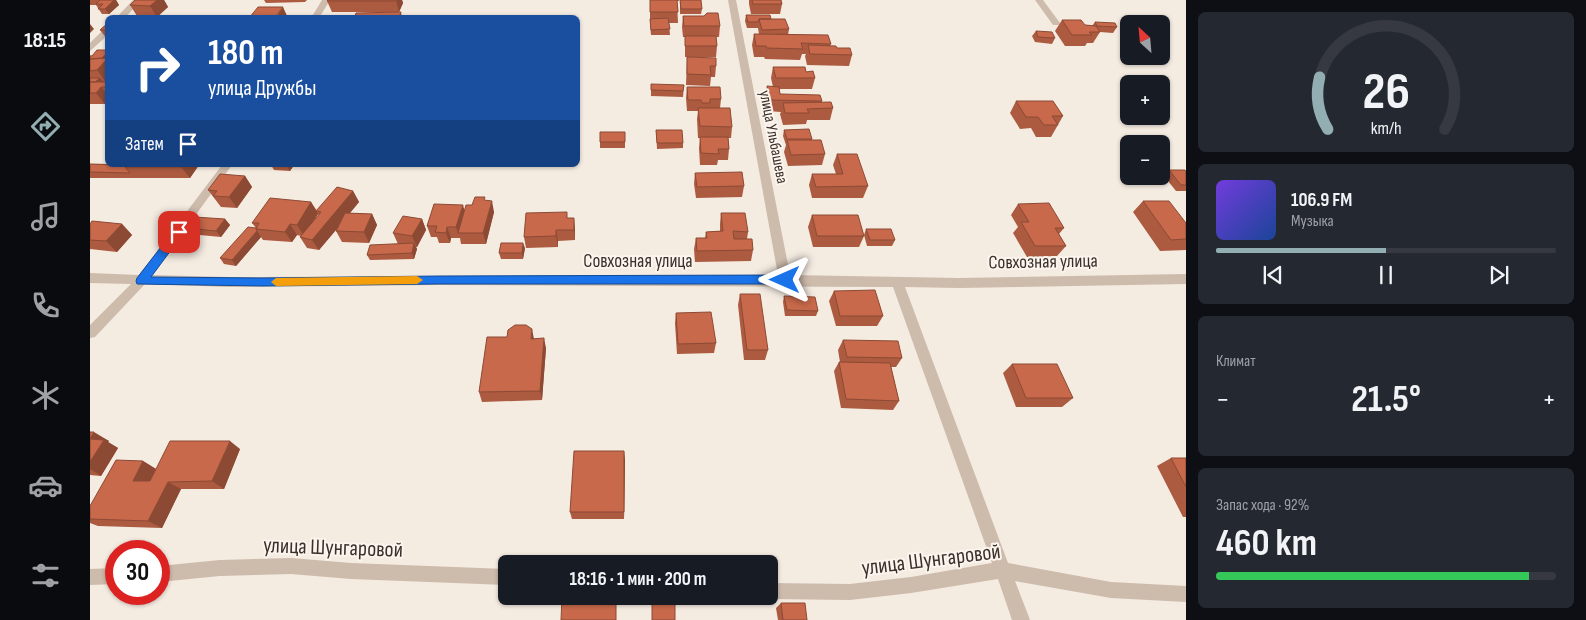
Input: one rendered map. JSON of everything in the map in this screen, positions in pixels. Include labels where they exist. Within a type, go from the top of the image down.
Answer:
[{"type":"street","points":[[123,15],[137,0]]},
{"type":"street","points":[[317,15],[326,0]]},
{"type":"street","name":"улица Ульбашева","points":[[732,0],[785,280]]},
{"type":"street","points":[[1039,0],[1056,23]]},
{"type":"street","points":[[90,48],[105,33]]},
{"type":"street","points":[[90,333],[141,281],[226,167]]},
{"type":"street","name":"Совхозная улица","points":[[90,278],[141,281],[271,282],[438,280],[785,280],[896,282],[1186,279]]},
{"type":"street","points":[[896,282],[1021,620]]},
{"type":"street","name":"улица Шунгаровой","points":[[170,573],[220,568],[291,566],[352,571],[498,577]]},
{"type":"street","name":"улица Шунгаровой","points":[[778,591],[850,592],[911,585],[1001,570],[1047,580],[1111,590],[1186,594]]},
{"type":"street","points":[[90,577],[105,576]]},
{"type":"building","points":[[100,0],[114,0],[105,9],[98,9],[103,4],[96,4]]},
{"type":"building","points":[[135,0],[157,0],[150,6],[130,5]]},
{"type":"building","points":[[328,0],[396,0],[327,1]]},
{"type":"building","points":[[650,0],[677,0],[678,12],[650,12]]},
{"type":"building","points":[[680,0],[701,0],[702,9],[681,9]]},
{"type":"building","points":[[752,0],[781,0],[782,4],[753,4]]},
{"type":"building","points":[[258,7],[283,7],[277,15],[251,15]]},
{"type":"building","points":[[401,12],[400,15],[355,15],[356,13]]},
{"type":"building","points":[[707,13],[718,13],[720,26],[684,26],[683,16],[704,16]]},
{"type":"building","points":[[746,15],[770,15],[771,19],[759,19],[758,22],[748,22]]},
{"type":"building","points":[[668,18],[670,29],[651,30],[650,19]]},
{"type":"building","points":[[759,19],[785,19],[789,29],[762,30]]},
{"type":"building","points":[[1062,20],[1081,20],[1085,25],[1096,26],[1100,32],[1089,32],[1092,35],[1072,35]]},
{"type":"building","points":[[1095,22],[1115,23],[1117,27],[1097,26]]},
{"type":"building","points":[[1036,31],[1052,32],[1055,38],[1038,37]]},
{"type":"building","points":[[754,34],[828,35],[831,44],[801,43],[803,49],[767,48],[766,46],[756,46]]},
{"type":"building","points":[[685,36],[716,36],[717,46],[685,46]]},
{"type":"building","points":[[808,45],[850,48],[852,55],[810,54]]},
{"type":"building","points":[[97,50],[105,50],[105,55],[102,58],[90,59],[90,56]]},
{"type":"building","points":[[687,57],[716,58],[716,66],[710,66],[711,75],[687,74]]},
{"type":"building","points":[[105,58],[105,61],[97,70],[90,71],[90,59]]},
{"type":"building","points":[[773,67],[805,67],[806,72],[813,71],[815,78],[776,78]]},
{"type":"building","points":[[90,78],[100,78],[95,82],[90,82]]},
{"type":"building","points":[[90,82],[105,82],[105,87],[101,87],[96,93],[90,93]]},
{"type":"building","points":[[651,84],[684,85],[683,91],[651,90]]},
{"type":"building","points":[[767,86],[779,87],[780,94],[820,95],[822,101],[770,100]]},
{"type":"building","points":[[687,87],[720,87],[721,99],[710,99],[710,103],[702,103],[701,100],[688,100]]},
{"type":"building","points":[[1016,101],[1053,101],[1063,116],[1052,116],[1058,125],[1044,125],[1038,117],[1026,117]]},
{"type":"building","points":[[831,102],[833,108],[807,109],[809,113],[785,113],[783,103]]},
{"type":"building","points":[[698,108],[730,108],[732,127],[700,126]]},
{"type":"building","points":[[809,129],[812,139],[787,139],[784,130]]},
{"type":"building","points":[[656,130],[682,130],[683,143],[657,143]]},
{"type":"building","points":[[600,132],[625,132],[625,142],[600,142]]},
{"type":"building","points":[[700,137],[728,137],[729,149],[718,149],[719,154],[701,153]]},
{"type":"building","points":[[787,140],[821,140],[825,154],[791,155]]},
{"type":"building","points":[[837,154],[857,154],[868,186],[816,187],[812,174],[843,174]]},
{"type":"building","points":[[90,164],[105,164],[105,167],[125,167],[130,173],[90,172]]},
{"type":"building","points":[[1170,170],[1185,170],[1186,185],[1181,185]]},
{"type":"building","points":[[742,172],[744,186],[697,187],[695,173]]},
{"type":"building","points":[[220,174],[245,176],[229,197],[213,196],[217,191],[208,190]]},
{"type":"building","points":[[337,187],[353,191],[312,240],[300,237],[321,212],[316,211]]},
{"type":"building","points":[[475,197],[485,197],[484,200],[492,201],[483,233],[458,233],[466,205],[472,205]]},
{"type":"building","points":[[270,198],[311,202],[297,225],[290,224],[285,232],[256,229],[259,223],[252,223]]},
{"type":"building","points":[[1143,201],[1169,201],[1186,223],[1186,239],[1171,240]]},
{"type":"building","points":[[1049,203],[1064,228],[1055,228],[1066,246],[1035,246],[1021,222],[1029,222],[1018,204]]},
{"type":"building","points":[[434,204],[463,205],[456,227],[447,227],[446,233],[435,232],[437,226],[427,226]]},
{"type":"building","points":[[567,212],[567,218],[574,218],[574,230],[556,230],[556,236],[524,237],[526,213]]},
{"type":"building","points":[[345,213],[372,214],[364,232],[336,231]]},
{"type":"building","points":[[721,213],[745,213],[748,232],[733,231],[734,239],[752,239],[753,250],[697,251],[696,238],[707,238],[706,232],[723,231]]},
{"type":"building","points":[[812,215],[858,215],[864,236],[817,236]]},
{"type":"building","points":[[403,216],[422,219],[412,236],[393,233]]},
{"type":"building","points":[[194,217],[225,219],[216,231],[185,228]]},
{"type":"building","points":[[92,221],[122,224],[106,241],[90,240],[90,224]]},
{"type":"building","points":[[248,227],[256,228],[257,231],[232,260],[220,258]]},
{"type":"building","points":[[866,229],[891,229],[895,240],[870,240]]},
{"type":"building","points":[[414,243],[412,253],[367,255],[370,245]]},
{"type":"building","points":[[501,243],[523,243],[522,253],[499,253]]},
{"type":"building","points":[[875,290],[883,316],[840,316],[834,291]]},
{"type":"building","points":[[740,294],[760,294],[768,350],[747,350]]},
{"type":"building","points":[[784,296],[815,297],[818,311],[787,310]]},
{"type":"building","points":[[711,312],[716,343],[678,344],[676,313]]},
{"type":"building","points":[[515,325],[526,325],[532,329],[531,339],[544,338],[540,391],[479,392],[487,337],[507,337],[508,330]]},
{"type":"building","points":[[843,340],[898,341],[902,358],[847,357]]},
{"type":"building","points":[[839,362],[890,363],[899,401],[846,399]]},
{"type":"building","points":[[1012,364],[1057,364],[1073,398],[1026,398]]},
{"type":"building","points":[[90,439],[104,440],[90,462]]},
{"type":"building","points":[[170,441],[230,441],[212,481],[168,482],[148,521],[90,519],[90,506],[116,460],[143,461],[133,481],[150,481]]},
{"type":"building","points":[[574,451],[624,451],[624,512],[570,512]]},
{"type":"building","points":[[1171,458],[1186,458],[1186,487]]},
{"type":"building","points":[[781,603],[805,603],[807,620],[783,620]]},
{"type":"building","points":[[562,605],[616,605],[616,620],[561,620]]},
{"type":"building","points":[[652,605],[675,605],[675,620],[652,620]]},
{"type":"slow traffic","points":[[276,282],[417,280]]},
{"type":"route","points":[[179,232],[141,281],[785,280]]}]
